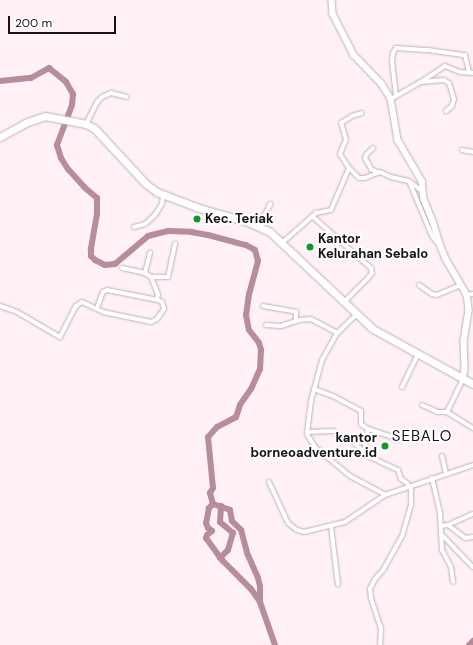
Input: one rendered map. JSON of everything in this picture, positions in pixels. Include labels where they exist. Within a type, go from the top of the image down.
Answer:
[{"type":"highway","points":[[0,137],[28,121],[44,116],[86,124],[96,129],[146,184],[163,196],[259,226],[270,232],[283,242],[344,302],[376,330],[473,384]]},
{"type":"main road","points":[[332,0],[333,14],[354,55],[393,97],[398,140],[422,181],[425,203],[446,259],[461,285],[470,294],[464,340],[465,369],[463,379]]},
{"type":"street","points":[[396,48],[428,50],[465,55],[471,73],[460,72],[446,66],[393,97],[392,53],[396,48]]},
{"type":"street","points":[[421,82],[429,83],[444,80],[449,83],[454,99],[452,106],[446,111]]},
{"type":"street","points":[[86,124],[97,102],[102,97],[111,93],[126,97]]},
{"type":"street","points":[[362,113],[341,122],[346,138],[340,154],[349,168],[359,178],[365,178],[377,172]]},
{"type":"street","points":[[373,148],[366,154],[365,158],[371,169],[409,181],[423,192]]},
{"type":"street","points":[[462,150],[473,152]]},
{"type":"street","points":[[283,242],[312,216],[317,213],[331,210],[349,168]]},
{"type":"street","points":[[409,181],[432,236],[441,246]]},
{"type":"street","points":[[134,227],[145,224],[155,215],[162,204],[163,196]]},
{"type":"street","points":[[259,226],[270,204]]},
{"type":"street","points":[[312,216],[371,268],[372,273],[369,277],[344,302]]},
{"type":"street","points":[[122,268],[145,273],[152,277],[168,277],[175,244]]},
{"type":"street","points":[[145,273],[150,253]]},
{"type":"street","points":[[152,277],[158,294],[157,299]]},
{"type":"street","points":[[419,285],[435,295],[461,285]]},
{"type":"street","points":[[0,306],[17,312],[60,337],[78,304],[84,303],[109,313],[152,322],[160,316],[164,309],[162,302],[157,299],[107,290],[103,292],[97,308]]},
{"type":"street","points":[[263,306],[296,312],[296,321]]},
{"type":"street","points":[[357,314],[337,333],[322,360],[311,401],[307,432],[312,443],[350,476],[385,495]]},
{"type":"street","points":[[266,325],[281,326],[296,321],[314,320],[337,333]]},
{"type":"street","points":[[402,387],[418,354]]},
{"type":"street","points":[[448,412],[463,379]]},
{"type":"street","points":[[314,389],[360,410],[362,414],[361,424],[368,429],[401,440]]},
{"type":"street","points":[[422,406],[438,412],[448,412],[473,428]]},
{"type":"street","points":[[364,451],[368,429]]},
{"type":"street","points":[[307,432],[334,431]]},
{"type":"street","points":[[354,443],[378,462],[398,470],[401,479],[410,486],[412,500],[402,536],[370,589],[371,598],[380,628],[380,645]]},
{"type":"street","points":[[442,456],[446,473]]},
{"type":"street","points":[[269,482],[276,501],[290,525],[304,532],[347,521],[385,495],[473,465]]},
{"type":"street","points":[[432,478],[440,510],[442,551],[451,567],[453,582]]},
{"type":"street","points":[[403,489],[405,482]]},
{"type":"street","points":[[441,526],[448,525],[473,514]]},
{"type":"street","points":[[448,525],[465,538],[473,537]]},
{"type":"street","points":[[331,526],[338,585]]},
{"type":"street","points":[[441,534],[473,566]]},
{"type":"waterway","points":[[0,81],[31,78],[49,68],[66,82],[73,94],[72,105],[57,145],[61,158],[68,169],[84,187],[97,198],[97,214],[91,249],[91,256],[95,260],[105,265],[115,264],[148,236],[168,231],[191,232],[208,235],[246,245],[255,250],[258,261],[249,294],[246,315],[249,330],[259,343],[261,350],[260,369],[251,389],[240,405],[236,417],[217,427],[208,437],[213,488],[210,493],[213,504],[230,510],[232,521],[241,530],[247,553],[258,578],[260,586],[260,602],[275,645]]},
{"type":"waterway","points":[[213,504],[209,508],[206,523],[208,528],[212,531],[206,538],[223,561],[251,589],[260,602]]},
{"type":"waterway","points":[[220,558],[228,550],[233,533],[220,522],[221,506]]},
{"type":"waterway","points":[[469,645],[473,641]]},
{"type":"place","name":"Kec. Teriak","points":[[197,219]]},
{"type":"place","name":"Kantor Kelurahan Sebalo","points":[[310,247]]},
{"type":"place","name":"kantor borneoadventure.id","points":[[385,446]]},
{"type":"district","name":"SEBALO","points":[[422,437]]}]
